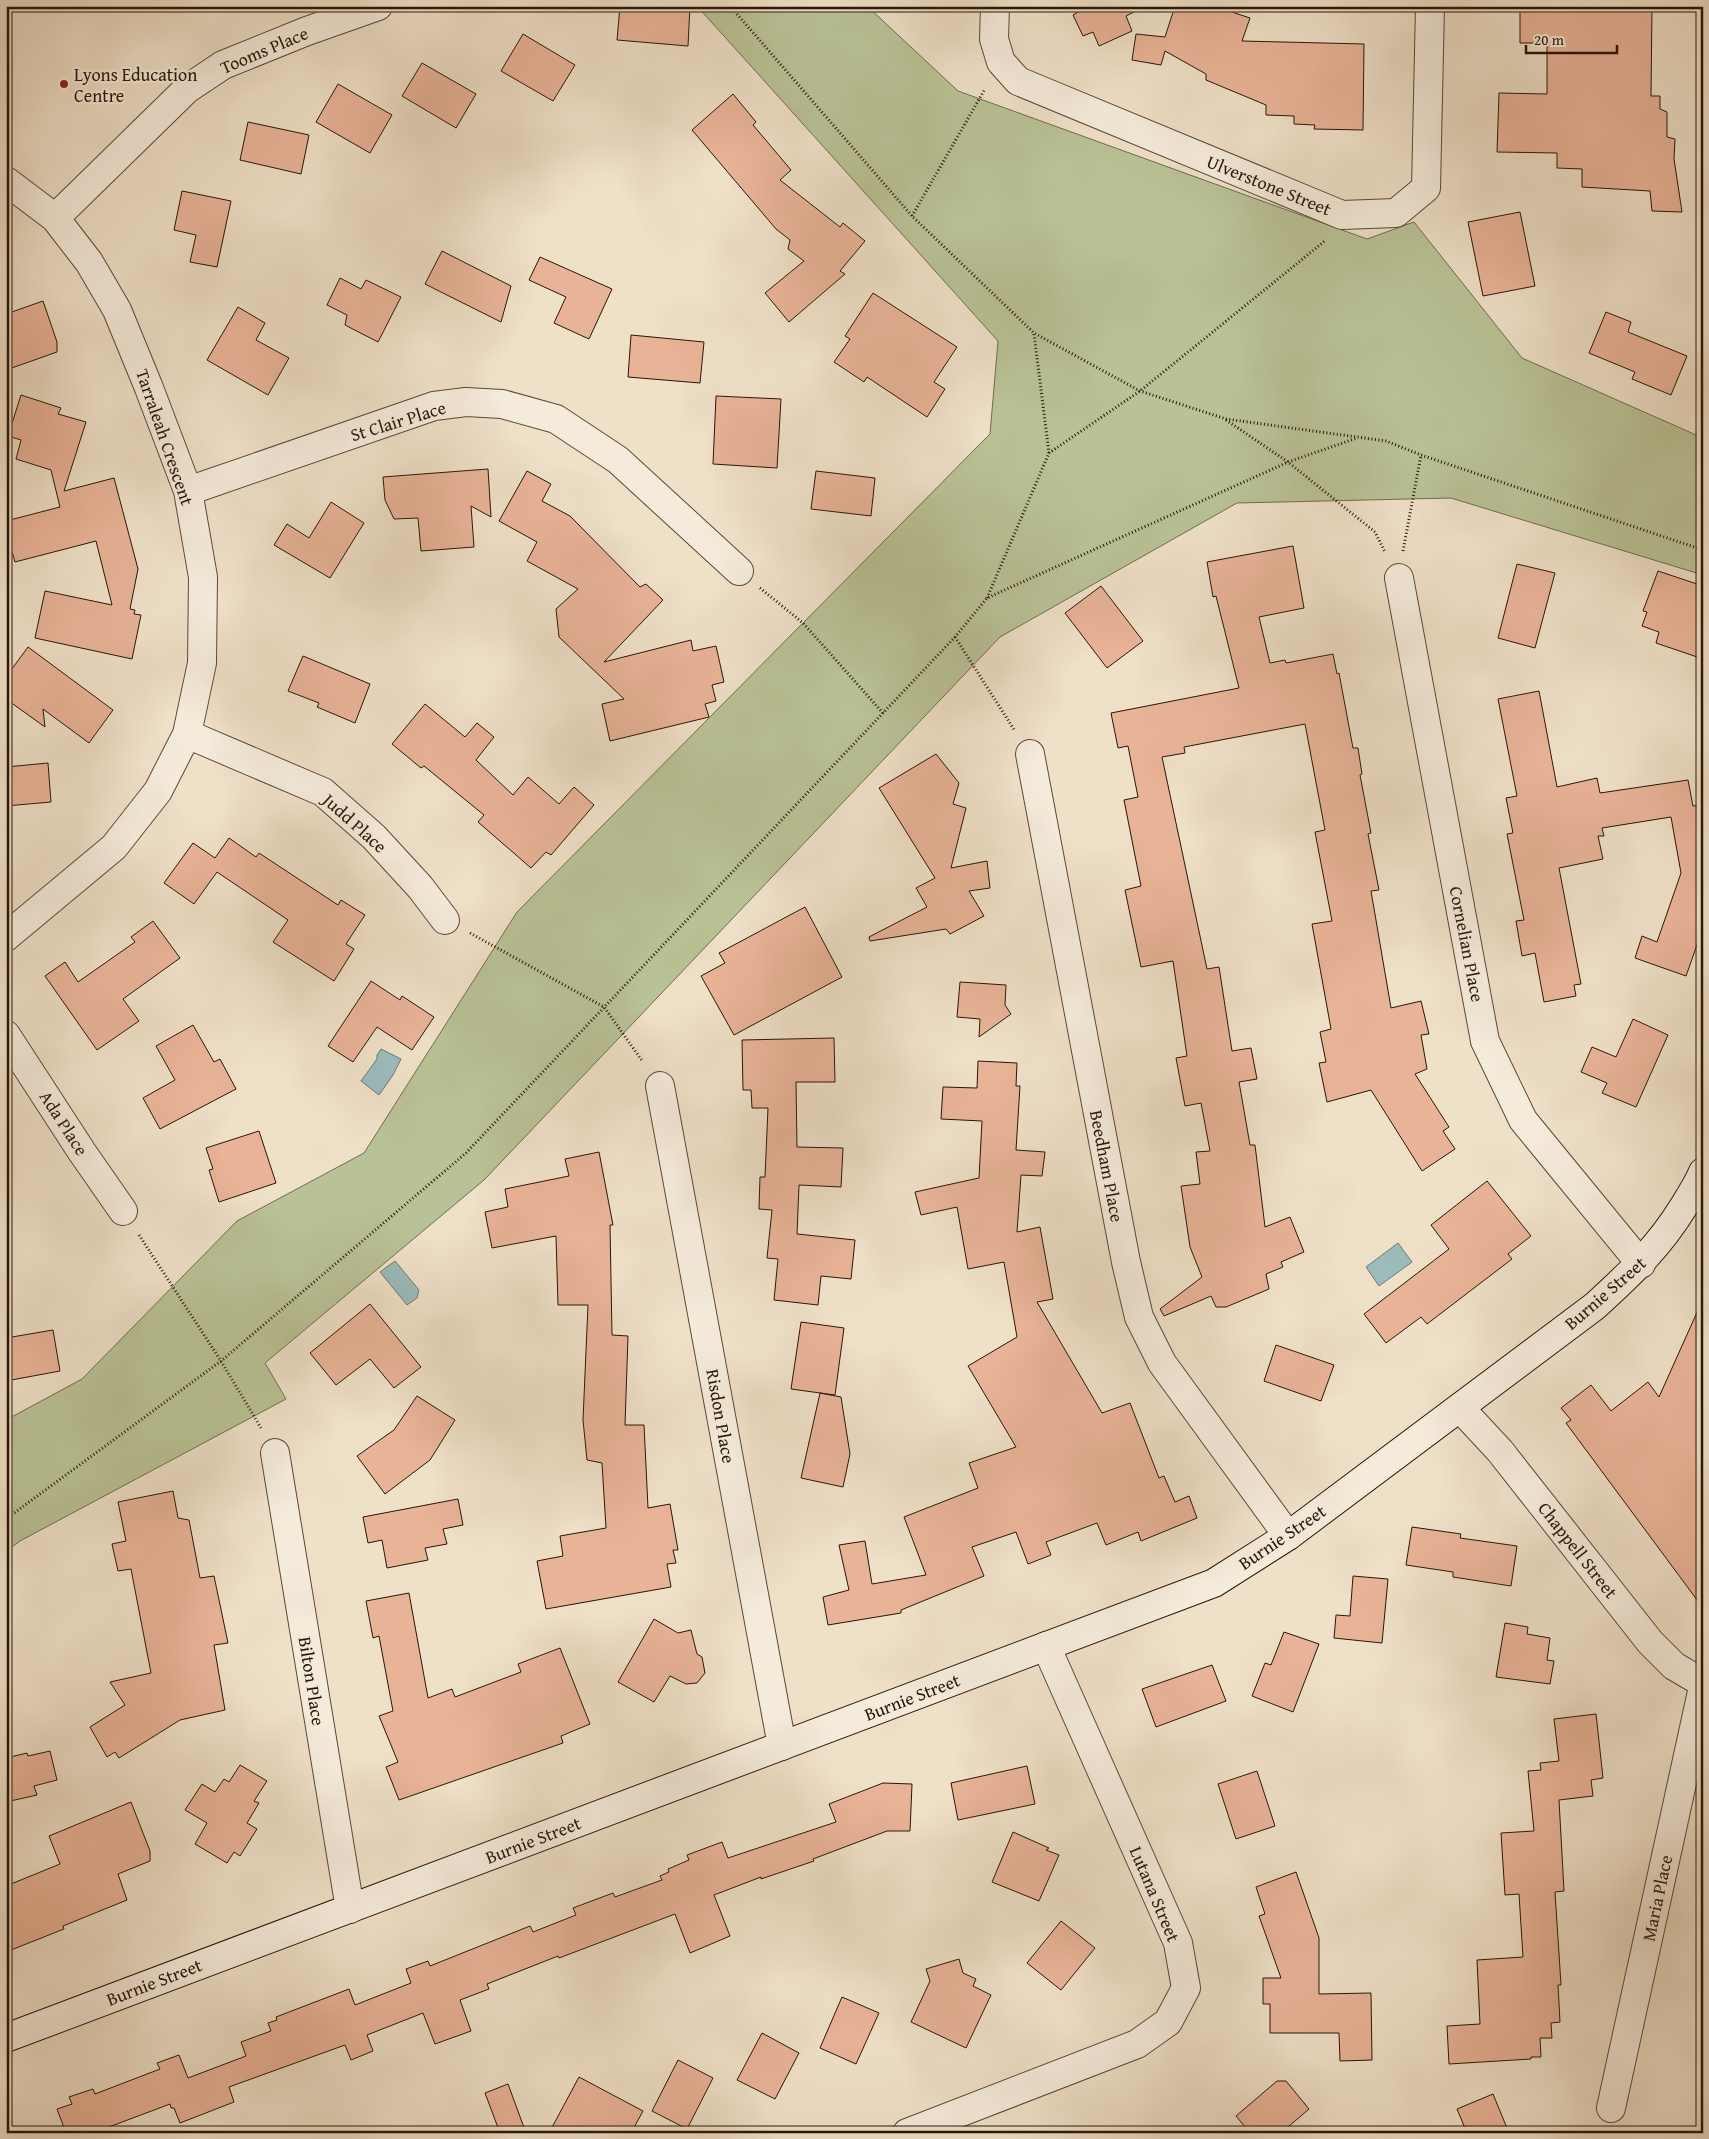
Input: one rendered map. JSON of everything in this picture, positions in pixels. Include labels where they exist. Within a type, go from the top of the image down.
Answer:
[{"type":"street","name":"Tooms Place","points":[[55,218],[187,89],[223,65],[307,31],[378,6]]},
{"type":"street","name":"Ulverstone Street","points":[[995,6],[994,39],[1001,62],[1018,81],[1342,215],[1396,213],[1426,188],[1430,6]]},
{"type":"street","name":"Tarraleah Crescent","points":[[6,181],[55,218],[90,262],[117,310],[188,492],[203,587],[202,663],[187,734],[158,791],[114,847],[6,936]]},
{"type":"street","name":"St Clair Place","points":[[188,492],[434,406],[466,402],[502,404],[556,419],[618,460],[739,571]]},
{"type":"street","name":"Cornelian Place","points":[[1399,578],[1485,1041],[1523,1120],[1641,1264]]},
{"type":"street","name":"Judd Place","points":[[187,734],[323,792],[374,836],[420,887],[445,920]]},
{"type":"street","name":"Beedham Place","points":[[1030,754],[1126,1262],[1139,1317],[1162,1363],[1288,1536]]},
{"type":"street","name":"Ada Place","points":[[6,1035],[123,1211]]},
{"type":"street","name":"Risdon Place","points":[[660,1086],[782,1746]]},
{"type":"street","name":"Burnie Street","points":[[6,2038],[1214,1583],[1288,1536],[1595,1306],[1641,1264],[1672,1225],[1703,1172]]},
{"type":"street","name":"Chappell Street","points":[[1460,1408],[1500,1450],[1650,1642],[1674,1666],[1703,1685]]},
{"type":"street","name":"Bilton Place","points":[[275,1452],[350,1909]]},
{"type":"street","name":"Lutana Street","points":[[907,2133],[1137,2044],[1168,2022],[1186,1988],[1178,1943],[1046,1646]]},
{"type":"street","name":"Maria Place","points":[[1612,2108],[1703,1685]]},
{"type":"path","points":[[730,6],[912,216],[1034,333],[1140,391],[1226,419],[1386,441],[1421,455],[1703,550]]},
{"type":"path","points":[[912,216],[1001,62]]},
{"type":"path","points":[[1048,453],[1140,391],[1336,232],[1342,215]]},
{"type":"path","points":[[6,1519],[222,1360],[466,1153],[955,636],[987,598],[1048,453],[1034,333]]},
{"type":"path","points":[[1226,419],[1288,462],[1375,532],[1399,578]]},
{"type":"path","points":[[987,598],[1288,462],[1357,438]]},
{"type":"path","points":[[1399,578],[1421,455]]},
{"type":"path","points":[[739,571],[803,623],[884,713]]},
{"type":"path","points":[[955,636],[1030,754]]},
{"type":"path","points":[[445,920],[604,1007],[660,1086]]},
{"type":"path","points":[[123,1211],[222,1360],[275,1452]]},
{"type":"green space","points":[[697,6],[867,6],[958,91],[1367,239],[1414,222],[1522,358],[1703,438],[1703,575],[1451,498],[1237,503],[1000,637],[484,1180],[265,1363],[286,1399],[20,1541],[6,1551],[6,1420],[82,1379],[237,1221],[364,1153],[517,912],[990,434],[998,341]]},
{"type":"water","points":[[381,1049],[401,1059],[393,1075],[379,1095],[361,1081],[377,1059]]},
{"type":"water","points":[[1398,1243],[1412,1262],[1379,1286],[1366,1267]]},
{"type":"water","points":[[395,1261],[419,1290],[417,1298],[407,1305],[380,1272]]},
{"type":"building","points":[[620,6],[690,6],[688,46],[617,40]]},
{"type":"building","points":[[1080,6],[1146,6],[1126,16],[1132,31],[1099,46],[1093,32],[1083,36],[1073,15],[1082,10]]},
{"type":"building","points":[[1175,6],[1214,6],[1250,18],[1242,41],[1364,44],[1363,130],[1314,129],[1315,125],[1294,124],[1294,116],[1266,115],[1266,105],[1206,80],[1206,74],[1165,51],[1161,65],[1132,60],[1136,34],[1165,37]]},
{"type":"building","points":[[1520,6],[1652,6],[1651,96],[1660,96],[1660,109],[1667,112],[1667,137],[1675,139],[1674,159],[1682,212],[1652,211],[1650,191],[1582,187],[1582,169],[1557,168],[1557,153],[1497,152],[1499,93],[1547,94],[1547,43],[1520,43]]},
{"type":"building","points":[[523,34],[575,65],[553,101],[501,71]]},
{"type":"building","points":[[422,63],[476,94],[456,128],[402,96]]},
{"type":"building","points":[[338,84],[392,115],[370,153],[316,122]]},
{"type":"building","points":[[733,94],[756,122],[753,125],[791,170],[780,180],[840,227],[843,223],[865,241],[840,271],[845,274],[789,322],[765,293],[804,261],[788,249],[790,240],[776,229],[692,130]]},
{"type":"building","points":[[248,122],[309,135],[301,174],[240,160]]},
{"type":"building","points":[[182,191],[231,201],[217,267],[190,262],[196,235],[174,230]]},
{"type":"building","points":[[1520,212],[1535,286],[1483,296],[1468,222]]},
{"type":"building","points":[[442,251],[511,286],[501,322],[425,284]]},
{"type":"building","points":[[540,257],[612,289],[589,339],[554,323],[566,297],[529,280]]},
{"type":"building","points":[[340,278],[361,289],[366,280],[401,297],[378,342],[345,325],[347,315],[327,305]]},
{"type":"building","points":[[873,293],[957,347],[934,382],[945,389],[927,417],[867,377],[864,382],[834,362],[850,339],[845,336]]},
{"type":"building","points":[[43,301],[57,342],[57,352],[6,370],[6,314]]},
{"type":"building","points":[[238,307],[265,323],[256,340],[289,358],[268,395],[207,360]]},
{"type":"building","points":[[1606,312],[1631,322],[1628,332],[1687,356],[1671,395],[1632,379],[1635,372],[1589,353]]},
{"type":"building","points":[[631,335],[704,342],[700,383],[628,377]]},
{"type":"building","points":[[21,395],[61,408],[58,414],[86,422],[64,491],[114,478],[138,569],[130,609],[135,610],[134,614],[141,615],[132,659],[35,638],[45,591],[112,605],[96,541],[15,562],[6,530],[6,521],[60,507],[51,470],[16,459],[21,440],[8,436]]},
{"type":"building","points":[[716,396],[781,399],[777,468],[713,464]]},
{"type":"building","points":[[488,469],[491,517],[471,506],[474,547],[421,551],[418,518],[394,519],[385,500],[383,477]]},
{"type":"building","points":[[527,471],[551,484],[542,501],[570,516],[640,587],[646,584],[663,600],[604,662],[691,640],[693,651],[716,646],[724,682],[712,685],[716,701],[705,704],[709,717],[610,741],[602,704],[624,699],[559,637],[556,609],[578,589],[527,561],[537,542],[499,521]]},
{"type":"building","points":[[816,471],[875,478],[871,516],[811,509]]},
{"type":"building","points":[[331,502],[364,523],[330,578],[274,545],[287,524],[309,538]]},
{"type":"building","points":[[1293,546],[1304,608],[1259,617],[1270,663],[1285,660],[1286,663],[1333,654],[1337,674],[1339,673],[1353,748],[1358,748],[1362,774],[1360,775],[1371,833],[1368,834],[1379,890],[1371,891],[1391,1008],[1421,1001],[1429,1034],[1421,1035],[1427,1069],[1415,1074],[1449,1127],[1443,1131],[1455,1149],[1422,1171],[1371,1090],[1327,1102],[1319,1063],[1326,1062],[1320,1032],[1331,1029],[1312,924],[1332,921],[1315,832],[1325,830],[1305,724],[1184,747],[1185,753],[1162,757],[1207,969],[1219,967],[1232,1051],[1251,1048],[1257,1079],[1239,1082],[1250,1145],[1255,1145],[1265,1227],[1290,1217],[1304,1252],[1281,1262],[1283,1267],[1266,1274],[1269,1289],[1226,1307],[1216,1307],[1211,1296],[1164,1316],[1160,1309],[1202,1277],[1190,1247],[1181,1186],[1200,1184],[1196,1152],[1210,1151],[1201,1103],[1185,1106],[1176,1058],[1187,1056],[1173,961],[1141,967],[1125,890],[1141,886],[1124,800],[1138,797],[1128,746],[1118,748],[1111,713],[1239,688],[1216,596],[1213,597],[1207,562]]},
{"type":"building","points":[[1517,564],[1555,573],[1535,648],[1498,638]]},
{"type":"building","points":[[1658,571],[1703,586],[1703,659],[1656,643],[1659,632],[1642,626],[1647,612],[1643,611]]},
{"type":"building","points":[[1101,586],[1143,641],[1107,668],[1065,613]]},
{"type":"building","points":[[28,647],[113,710],[89,743],[43,709],[45,727],[6,699],[6,677]]},
{"type":"building","points":[[303,656],[370,684],[355,723],[317,707],[319,703],[288,691]]},
{"type":"building","points":[[1539,691],[1557,787],[1597,778],[1600,793],[1688,780],[1693,806],[1703,805],[1703,928],[1686,976],[1635,958],[1642,936],[1657,942],[1681,873],[1671,817],[1602,828],[1604,836],[1598,836],[1603,859],[1559,868],[1581,984],[1574,985],[1576,996],[1544,1002],[1535,953],[1522,956],[1516,921],[1524,920],[1507,834],[1513,833],[1506,798],[1517,796],[1498,699]]},
{"type":"building","points":[[425,704],[465,737],[477,723],[494,737],[476,760],[513,795],[528,777],[559,804],[574,787],[594,805],[551,855],[546,852],[531,868],[478,822],[484,815],[424,766],[421,768],[392,744]]},
{"type":"building","points":[[936,754],[959,783],[953,804],[966,808],[951,868],[987,861],[990,888],[969,891],[984,916],[950,934],[946,929],[870,941],[869,937],[927,907],[916,888],[935,878],[879,788]]},
{"type":"building","points":[[48,763],[51,802],[6,806],[6,767]]},
{"type":"building","points":[[229,838],[256,857],[259,853],[338,905],[341,900],[365,915],[346,944],[354,949],[334,981],[273,942],[288,920],[217,872],[194,904],[164,883],[193,843],[215,858]]},
{"type":"building","points":[[805,907],[842,977],[734,1035],[701,976],[725,963],[719,953]]},
{"type":"building","points":[[153,921],[180,958],[123,999],[139,1021],[97,1050],[45,976],[65,962],[78,982],[135,942],[131,937]]},
{"type":"building","points":[[371,981],[400,1000],[402,996],[434,1017],[412,1050],[377,1027],[353,1062],[328,1046]]},
{"type":"building","points":[[960,982],[1006,985],[1005,1005],[1011,1014],[979,1037],[980,1019],[957,1017]]},
{"type":"building","points":[[1633,1019],[1668,1035],[1636,1107],[1602,1093],[1607,1083],[1581,1072],[1592,1047],[1616,1057]]},
{"type":"building","points":[[193,1025],[214,1062],[220,1059],[236,1089],[160,1129],[143,1098],[175,1080],[156,1046]]},
{"type":"building","points":[[834,1038],[835,1082],[796,1082],[797,1147],[843,1148],[841,1187],[799,1185],[797,1234],[855,1240],[851,1279],[821,1276],[818,1305],[774,1300],[778,1259],[767,1258],[772,1210],[759,1209],[760,1177],[765,1177],[768,1108],[752,1108],[751,1090],[743,1090],[742,1040]]},
{"type":"building","points":[[978,1061],[1017,1063],[1016,1086],[1020,1086],[1016,1150],[1045,1152],[1042,1176],[1021,1175],[1017,1232],[1040,1227],[1053,1299],[1037,1302],[1102,1413],[1130,1403],[1159,1478],[1164,1476],[1175,1502],[1189,1496],[1197,1518],[1141,1541],[1138,1532],[1106,1545],[1097,1523],[1046,1542],[1051,1555],[1028,1564],[1016,1532],[972,1547],[984,1576],[901,1610],[901,1613],[828,1625],[823,1597],[849,1590],[839,1545],[865,1541],[872,1584],[926,1575],[904,1517],[978,1488],[969,1463],[1016,1447],[968,1366],[1017,1337],[1004,1262],[968,1269],[957,1207],[921,1215],[915,1192],[979,1178],[982,1121],[941,1119],[943,1087],[977,1088]]},
{"type":"building","points":[[259,1131],[276,1183],[219,1202],[209,1170],[213,1169],[206,1148]]},
{"type":"building","points":[[599,1152],[613,1225],[610,1225],[612,1335],[628,1336],[625,1425],[644,1425],[648,1508],[670,1504],[678,1550],[673,1550],[676,1563],[667,1564],[671,1587],[546,1609],[537,1561],[563,1556],[560,1536],[606,1528],[602,1463],[587,1460],[583,1420],[588,1305],[558,1305],[556,1236],[492,1248],[485,1212],[508,1207],[505,1189],[569,1176],[565,1159]]},
{"type":"building","points":[[1487,1181],[1531,1236],[1508,1254],[1512,1259],[1427,1324],[1421,1317],[1386,1343],[1364,1314],[1449,1249],[1431,1225]]},
{"type":"building","points":[[1703,1299],[1703,1608],[1566,1423],[1571,1420],[1561,1408],[1591,1385],[1611,1411],[1648,1382],[1659,1397]]},
{"type":"building","points":[[370,1304],[421,1367],[394,1388],[370,1359],[336,1385],[310,1353]]},
{"type":"building","points":[[801,1322],[844,1328],[835,1395],[791,1389]]},
{"type":"building","points":[[53,1330],[60,1371],[6,1381],[6,1338]]},
{"type":"building","points":[[1276,1345],[1334,1365],[1321,1401],[1264,1381]]},
{"type":"building","points":[[820,1393],[841,1397],[850,1454],[843,1487],[801,1478]]},
{"type":"building","points":[[417,1396],[455,1420],[430,1460],[385,1494],[357,1456],[394,1430]]},
{"type":"building","points":[[173,1491],[178,1518],[189,1520],[200,1578],[214,1576],[228,1643],[214,1645],[225,1710],[180,1720],[119,1758],[115,1752],[107,1757],[90,1727],[125,1705],[110,1682],[151,1673],[131,1569],[118,1571],[112,1544],[126,1541],[118,1502]]},
{"type":"building","points":[[458,1499],[463,1525],[443,1529],[447,1544],[425,1548],[428,1560],[387,1568],[382,1540],[368,1543],[363,1517]]},
{"type":"building","points":[[1412,1527],[1461,1534],[1460,1538],[1517,1546],[1511,1586],[1453,1577],[1453,1572],[1406,1565]]},
{"type":"building","points":[[1353,1576],[1388,1579],[1382,1643],[1334,1638],[1336,1615],[1350,1616]]},
{"type":"building","points":[[409,1593],[428,1698],[452,1689],[455,1697],[521,1672],[518,1664],[560,1648],[590,1724],[561,1736],[563,1743],[399,1800],[386,1767],[398,1762],[379,1716],[393,1711],[379,1636],[373,1638],[366,1601]]},
{"type":"building","points":[[654,1619],[678,1633],[691,1630],[697,1654],[702,1657],[705,1673],[697,1683],[686,1684],[670,1676],[654,1702],[618,1682]]},
{"type":"building","points":[[1505,1623],[1528,1627],[1527,1634],[1550,1638],[1547,1660],[1554,1661],[1550,1684],[1496,1677]]},
{"type":"building","points":[[1284,1632],[1319,1644],[1293,1712],[1252,1696],[1265,1663],[1271,1665]]},
{"type":"building","points":[[1212,1665],[1226,1701],[1156,1727],[1142,1689]]},
{"type":"building","points":[[1596,1714],[1603,1778],[1591,1780],[1593,1796],[1559,1800],[1564,1891],[1555,1892],[1561,1985],[1558,1985],[1560,2022],[1551,2023],[1552,2038],[1540,2038],[1541,2057],[1449,2064],[1447,2026],[1480,2024],[1477,1960],[1523,1957],[1519,1894],[1505,1895],[1501,1833],[1534,1831],[1528,1771],[1541,1770],[1540,1763],[1559,1761],[1554,1719]]},
{"type":"building","points":[[50,1751],[57,1780],[34,1786],[37,1795],[6,1802],[6,1758],[27,1753],[28,1756]]},
{"type":"building","points":[[240,1765],[267,1781],[254,1801],[259,1803],[247,1823],[257,1829],[240,1856],[234,1852],[227,1863],[195,1844],[207,1823],[185,1810],[202,1784],[215,1792],[224,1779],[229,1782]]},
{"type":"building","points":[[1027,1766],[1035,1804],[958,1820],[951,1783]]},
{"type":"building","points":[[1257,1771],[1275,1826],[1236,1839],[1218,1784]]},
{"type":"building","points":[[883,1783],[912,1784],[910,1831],[887,1831],[813,1859],[814,1861],[761,1879],[761,1877],[714,1895],[730,1936],[690,1953],[675,1914],[487,1984],[489,1989],[460,2000],[471,2031],[435,2044],[423,2013],[367,2035],[373,2051],[351,2060],[345,2045],[229,2087],[234,2102],[180,2123],[174,2108],[171,2108],[170,2104],[93,2133],[66,2133],[57,2109],[72,2104],[69,2097],[93,2089],[95,2094],[160,2069],[157,2063],[179,2055],[188,2078],[246,2056],[241,2042],[271,2031],[268,2023],[277,2020],[276,2017],[349,1989],[355,2005],[411,1983],[406,1969],[428,1961],[430,1966],[530,1926],[533,1932],[576,1915],[573,1908],[613,1893],[615,1897],[662,1880],[660,1876],[669,1872],[668,1869],[689,1860],[687,1855],[722,1842],[728,1858],[836,1822],[829,1804]]},
{"type":"building","points":[[131,1802],[150,1851],[150,1861],[118,1874],[127,1900],[63,1926],[64,1929],[6,1952],[6,1886],[60,1864],[49,1836]]},
{"type":"building","points":[[1013,1832],[1049,1848],[1046,1850],[1059,1855],[1039,1901],[992,1882]]},
{"type":"building","points":[[1296,1872],[1319,1938],[1319,1994],[1371,1993],[1372,2060],[1340,2061],[1339,2033],[1270,2033],[1270,2004],[1263,2004],[1263,1978],[1281,1978],[1259,1916],[1265,1914],[1256,1887]]},
{"type":"building","points":[[1061,1921],[1095,1948],[1061,1990],[1027,1963]]},
{"type":"building","points":[[959,1959],[963,1973],[976,1979],[973,1986],[991,1995],[966,2048],[911,2022],[930,1981],[926,1969]]},
{"type":"building","points":[[842,1997],[879,2013],[856,2064],[820,2048]]},
{"type":"building","points":[[762,2033],[799,2053],[775,2099],[737,2080]]},
{"type":"building","points":[[678,2060],[713,2078],[687,2129],[652,2111]]},
{"type":"building","points":[[579,2077],[643,2111],[631,2133],[549,2133]]},
{"type":"building","points":[[1277,2081],[1286,2081],[1309,2109],[1281,2133],[1250,2133],[1236,2116]]},
{"type":"building","points":[[508,2084],[526,2133],[500,2133],[485,2093]]},
{"type":"building","points":[[1493,2094],[1509,2133],[1467,2133],[1457,2109]]},
{"type":"place","name":"Lyons Education Centre","points":[[64,84]]}]
